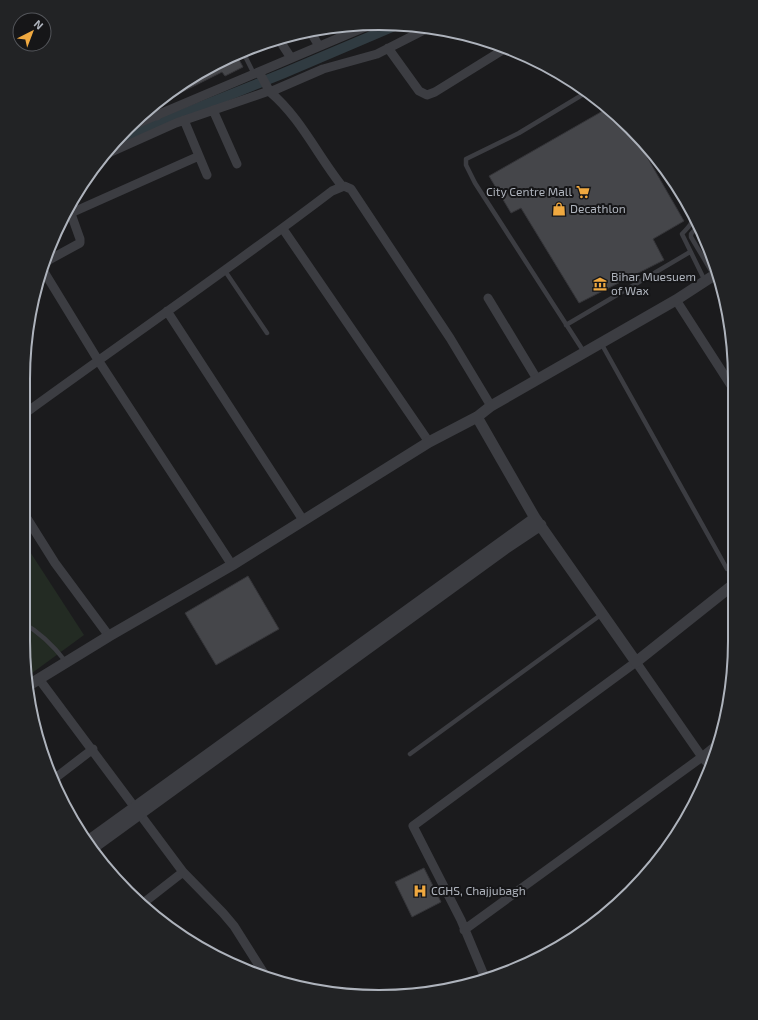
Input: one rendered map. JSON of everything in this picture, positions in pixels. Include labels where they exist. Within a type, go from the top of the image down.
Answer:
[{"type":"street","points":[[145,121],[258,74],[291,58],[355,31]]},
{"type":"street","points":[[116,150],[184,120],[323,69],[377,54],[419,32]]},
{"type":"street","points":[[313,37],[319,46]]},
{"type":"street","points":[[282,44],[291,58]]},
{"type":"street","points":[[388,48],[419,91],[427,95],[435,92],[499,52]]},
{"type":"street","points":[[258,74],[268,90],[279,100],[294,118],[342,186]]},
{"type":"street","points":[[213,110],[237,164]]},
{"type":"street","points":[[156,111],[157,116]]},
{"type":"street","points":[[184,120],[207,175]]},
{"type":"street","points":[[74,210],[199,156]]},
{"type":"street","points":[[30,410],[167,310],[226,271],[332,191],[342,186],[348,186],[351,189],[450,338],[491,406]]},
{"type":"street","points":[[53,257],[80,243],[80,238],[71,215]]},
{"type":"street","points":[[282,229],[429,442]]},
{"type":"street","points":[[46,275],[98,360],[232,565]]},
{"type":"street","points":[[33,683],[109,636],[232,565],[429,442],[477,417],[491,406],[676,300],[712,277]]},
{"type":"street","points":[[488,298],[537,380]]},
{"type":"street","points":[[676,300],[728,381]]},
{"type":"street","points":[[167,310],[303,520]]},
{"type":"street","points":[[477,417],[538,522],[706,761]]},
{"type":"street","points":[[96,845],[136,812],[538,522]]},
{"type":"street","points":[[30,523],[109,636]]},
{"type":"street","points":[[483,974],[461,920],[413,826],[636,662],[728,589]]},
{"type":"street","points":[[39,679],[93,749],[136,812],[183,872],[223,913],[261,969]]},
{"type":"street","points":[[58,776],[93,749]]},
{"type":"street","points":[[464,930],[710,751]]},
{"type":"street","points":[[92,839],[136,812]]},
{"type":"street","points":[[146,901],[183,872]]},
{"type":"lane","points":[[246,57],[258,74]]},
{"type":"lane","points":[[582,95],[518,133],[466,158],[466,165],[475,182],[584,353]]},
{"type":"lane","points":[[691,224],[682,234],[690,252],[712,277]]},
{"type":"lane","points":[[694,230],[691,234],[691,237],[712,277]]},
{"type":"lane","points":[[566,325],[690,252]]},
{"type":"lane","points":[[226,271],[267,333]]},
{"type":"lane","points":[[601,343],[728,568]]},
{"type":"lane","points":[[410,754],[602,614]]},
{"type":"lane","points":[[30,627],[39,632],[55,647],[66,662]]},
{"type":"shaded area","points":[[30,552],[84,635],[32,673],[30,641]]},
{"type":"building","points":[[239,60],[243,67],[225,76],[222,72],[178,94],[205,77]]},
{"type":"building","name":"City Centre Mall","points":[[602,111],[626,132],[646,154],[684,221],[653,239],[664,260],[579,303],[521,208],[511,213],[489,176]]},
{"type":"building","points":[[248,576],[279,629],[216,665],[185,613]]},
{"type":"building","points":[[424,868],[441,902],[412,917],[395,882]]},
{"type":"waterway","points":[[129,135],[284,73],[385,30]]},
{"type":"place","name":"City Centre Mall","points":[[583,192]]},
{"type":"place","name":"Decathlon","points":[[559,209]]},
{"type":"place","name":"Bihar Muesuem of Wax","points":[[600,284]]},
{"type":"place","name":"CGHS, Chajjubagh","points":[[420,891]]}]
